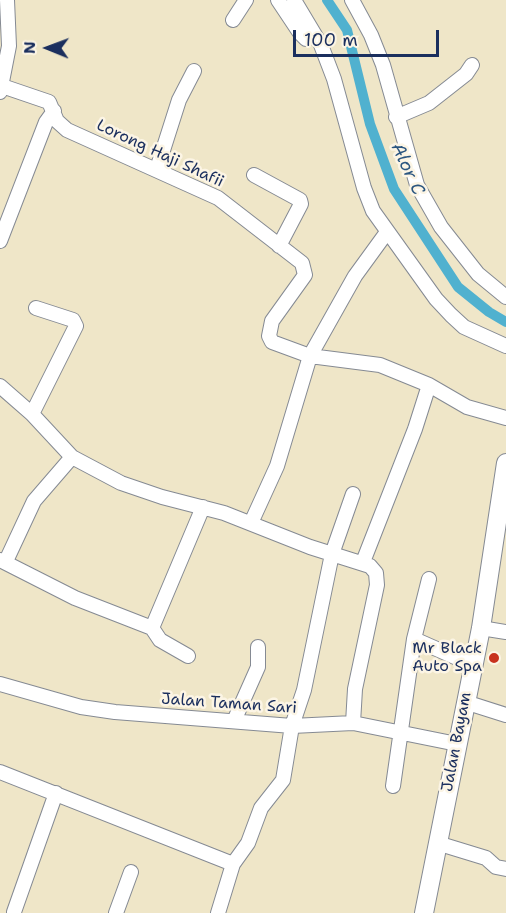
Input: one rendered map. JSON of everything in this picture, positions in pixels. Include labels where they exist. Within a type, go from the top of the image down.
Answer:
[{"type":"main road","name":"Jalan Bayam","points":[[424,913],[500,535],[506,463]]},
{"type":"street","name":"Lorong Haji Shafii","points":[[7,0],[9,46],[1,89],[49,102],[57,121],[67,130],[218,198],[302,263],[305,275],[272,321],[269,336],[272,342],[310,356],[380,364],[429,385],[467,407],[506,418]]},
{"type":"street","points":[[233,20],[246,0]]},
{"type":"street","points":[[278,0],[306,39],[315,35]]},
{"type":"street","points":[[294,0],[315,35],[333,79],[364,188],[373,211],[451,315],[464,327],[506,346]]},
{"type":"street","points":[[352,0],[371,35],[383,65],[417,185],[441,227],[478,274],[506,297]]},
{"type":"street","points":[[396,117],[429,103],[466,74],[472,65]]},
{"type":"street","points":[[157,169],[179,100],[194,71]]},
{"type":"street","points":[[0,241],[46,122],[54,111]]},
{"type":"street","points":[[254,175],[300,200],[301,204],[279,246]]},
{"type":"street","points":[[251,523],[277,466],[310,356],[355,276],[387,232]]},
{"type":"street","points":[[32,414],[76,326],[73,320],[36,308]]},
{"type":"street","points":[[363,562],[415,429],[429,385]]},
{"type":"street","points":[[0,386],[32,414],[72,457],[121,483],[162,497],[203,507],[332,554],[363,562],[376,573],[377,585],[355,689],[352,723]]},
{"type":"street","points":[[72,457],[34,501],[3,561],[75,598],[152,628],[160,640],[188,656]]},
{"type":"street","points":[[218,913],[233,864],[248,843],[261,808],[283,780],[292,726],[304,690],[332,554],[353,494]]},
{"type":"street","points":[[152,628],[203,507]]},
{"type":"street","points":[[393,786],[414,639],[429,579]]},
{"type":"street","points":[[481,628],[506,632]]},
{"type":"street","points":[[414,639],[473,664]]},
{"type":"street","points":[[234,721],[258,667],[258,647]]},
{"type":"street","name":"Jalan Taman Sari","points":[[0,684],[81,707],[163,717],[292,726],[352,723],[457,744]]},
{"type":"street","points":[[465,702],[506,715]]},
{"type":"street","points":[[0,772],[233,864]]},
{"type":"street","points":[[0,907],[15,913],[56,793]]},
{"type":"street","points":[[437,843],[486,858],[496,867],[506,869]]},
{"type":"street","points":[[117,913],[130,872]]},
{"type":"waterway","name":"Alor C","points":[[327,0],[347,30],[370,124],[394,189],[458,287],[489,312],[506,322]]},
{"type":"place","name":"Mr Black Auto Spa","points":[[494,658]]}]
